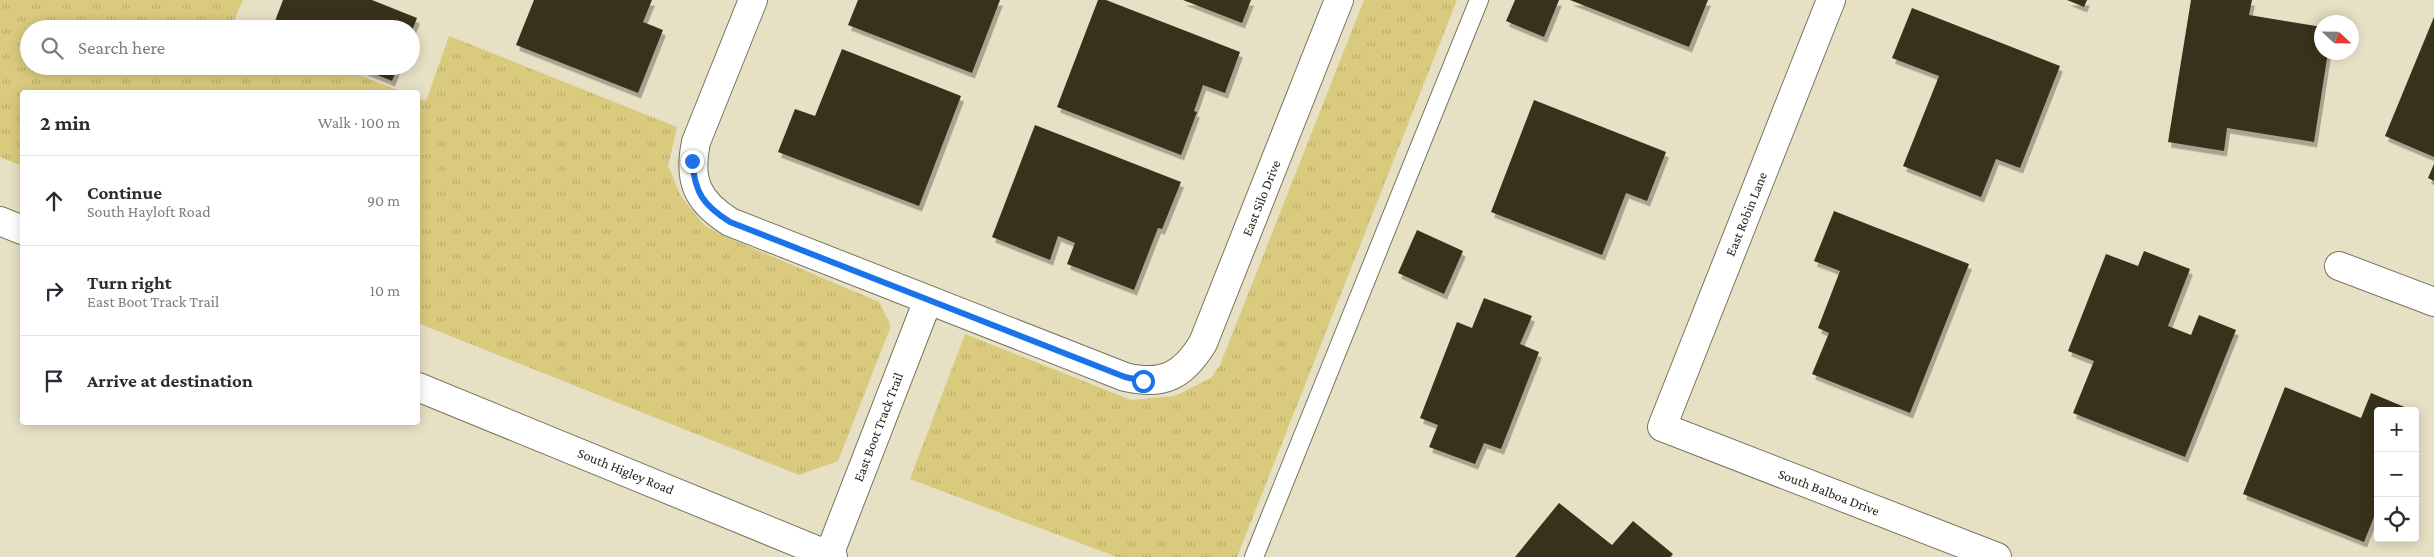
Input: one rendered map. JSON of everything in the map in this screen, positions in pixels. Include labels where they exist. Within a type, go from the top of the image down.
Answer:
[{"type":"street","points":[[752,0],[696,142],[692,161],[694,180],[701,198],[714,212],[730,222],[928,300]]},
{"type":"street","name":"East Silo Drive","points":[[928,300],[1125,377],[1143,381],[1162,380],[1180,372],[1194,359],[1203,343],[1338,0]]},
{"type":"street","name":"East Robin Lane","points":[[1662,427],[1830,0]]},
{"type":"street","points":[[0,221],[20,229]]},
{"type":"street","points":[[2339,266],[2434,302]]},
{"type":"street","name":"East Boot Track Trail","points":[[831,556],[928,300]]},
{"type":"street","name":"South Higley Road","points":[[420,388],[831,556]]},
{"type":"street","name":"South Balboa Drive","points":[[1662,427],[1997,557]]},
{"type":"lane","points":[[1254,557],[1479,0]]},
{"type":"green space","points":[[0,0],[243,0],[234,20],[20,20],[20,75],[359,75],[398,90],[20,90],[20,165],[0,157]]},
{"type":"green space","points":[[1364,0],[1457,0],[1237,557],[1117,557],[910,479],[965,334],[1131,400],[1175,396],[1211,378],[1220,365]]},
{"type":"green space","points":[[449,36],[677,127],[668,166],[681,196],[704,225],[722,235],[879,302],[891,326],[838,461],[799,475],[420,324],[420,99],[426,101]]},
{"type":"building","points":[[283,0],[372,0],[417,18],[416,20],[275,20]]},
{"type":"building","points":[[534,0],[652,0],[643,22],[663,30],[638,93],[516,45]]},
{"type":"building","points":[[858,0],[1000,0],[972,73],[848,25]]},
{"type":"building","points":[[1098,0],[1106,0],[1240,52],[1225,93],[1203,85],[1194,111],[1197,112],[1181,155],[1057,107]]},
{"type":"building","points":[[1183,0],[1251,0],[1242,23]]},
{"type":"building","points":[[1515,0],[1559,0],[1544,37],[1506,21]]},
{"type":"building","points":[[1570,0],[1708,0],[1689,47]]},
{"type":"building","points":[[2067,0],[2087,0],[2084,7]]},
{"type":"building","points":[[2191,0],[2252,0],[2249,15],[2314,26],[2314,60],[2327,60],[2314,142],[2227,128],[2224,151],[2168,142]]},
{"type":"building","points":[[1912,8],[2060,66],[2020,168],[1996,159],[1981,197],[1903,166],[1939,76],[1892,58]]},
{"type":"building","points":[[2434,17],[2434,157],[2385,136]]},
{"type":"building","points":[[842,49],[961,96],[919,206],[778,152],[795,109],[815,116]]},
{"type":"building","points":[[377,75],[394,75],[392,81]]},
{"type":"building","points":[[1534,100],[1666,152],[1647,201],[1626,193],[1602,255],[1491,212]]},
{"type":"building","points":[[1035,125],[1181,182],[1162,229],[1158,228],[1134,290],[1067,264],[1075,243],[1058,236],[1050,260],[992,237]]},
{"type":"building","points":[[2434,164],[2434,181],[2428,178]]},
{"type":"building","points":[[1834,211],[1969,264],[1910,413],[1812,374],[1829,333],[1818,328],[1840,271],[1814,261]]},
{"type":"building","points":[[1417,230],[1463,251],[1444,294],[1398,273]]},
{"type":"building","points":[[2144,251],[2190,269],[2168,326],[2191,335],[2199,315],[2236,330],[2185,457],[2073,413],[2094,361],[2068,351],[2106,254],[2138,266]]},
{"type":"building","points":[[1484,298],[1532,316],[1520,344],[1539,352],[1501,449],[1484,443],[1475,464],[1429,447],[1438,425],[1420,418],[1457,322],[1472,328]]},
{"type":"building","points":[[2285,387],[2361,418],[2371,393],[2404,407],[2374,407],[2374,517],[2364,542],[2243,494]]},
{"type":"building","points":[[1559,503],[1612,545],[1633,521],[1673,554],[1670,557],[1515,557]]},
{"type":"route","points":[[692,161],[694,180],[701,198],[714,212],[730,222],[1125,377],[1143,381]]}]
